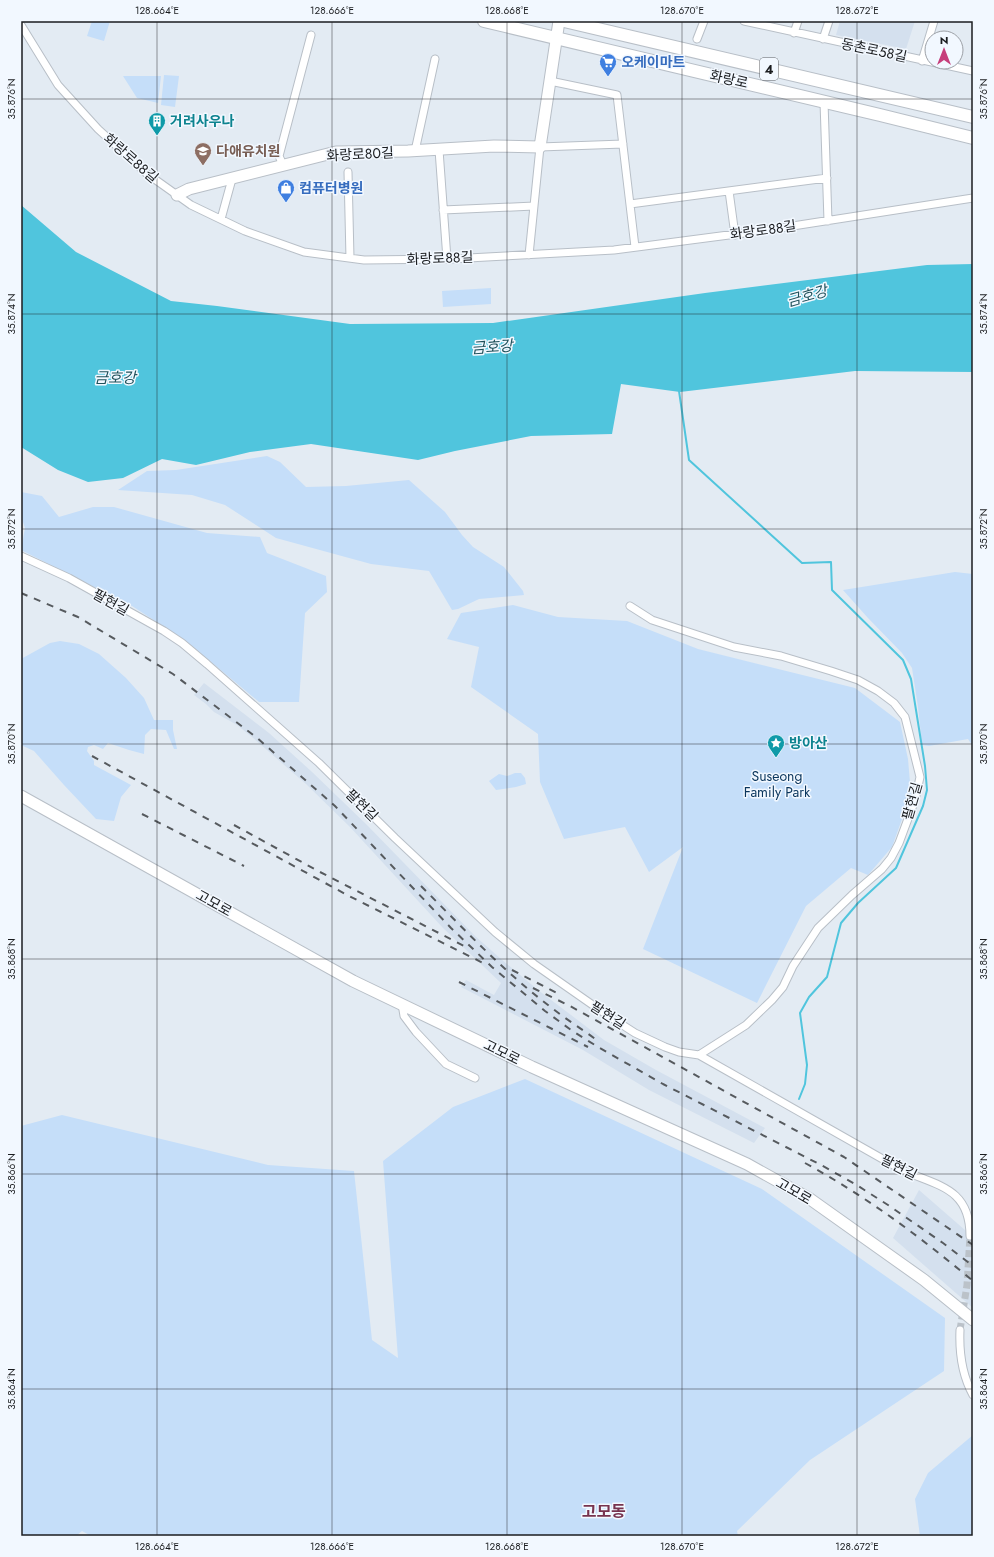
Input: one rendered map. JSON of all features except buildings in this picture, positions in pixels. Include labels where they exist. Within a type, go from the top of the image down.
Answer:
[{"type":"main road","name":"화랑로","points":[[484,21],[973,138]]},
{"type":"main road","points":[[540,147],[559,21]]},
{"type":"main road","name":"화랑로","points":[[564,21],[973,117]]},
{"type":"main road","name":"화랑로80길","points":[[177,195],[189,189],[336,152],[415,151],[494,146],[540,147]]},
{"type":"main road","name":"고모로","points":[[21,796],[353,981],[532,1067],[747,1164],[810,1199],[924,1280],[973,1320]]},
{"type":"street","points":[[697,39],[704,21]]},
{"type":"street","name":"동촌로58길","points":[[744,21],[765,23],[823,39],[973,71]]},
{"type":"street","points":[[794,32],[798,21]]},
{"type":"street","name":"동촌로58길","points":[[823,39],[829,21]]},
{"type":"street","points":[[922,61],[934,21]]},
{"type":"street","name":"화랑로88길","points":[[21,25],[58,85],[98,129],[146,173],[191,205],[245,231],[304,252],[364,260],[447,259],[614,250],[828,221],[973,198]]},
{"type":"street","points":[[283,165],[280,156],[311,35]]},
{"type":"street","points":[[415,151],[435,59]]},
{"type":"street","points":[[550,81],[617,94],[635,247]]},
{"type":"street","points":[[824,102],[828,221]]},
{"type":"street","name":"화랑로80길","points":[[540,147],[623,144]]},
{"type":"street","points":[[529,255],[540,147]]},
{"type":"street","points":[[439,150],[447,259]]},
{"type":"street","points":[[348,172],[350,258]]},
{"type":"street","points":[[220,219],[234,178]]},
{"type":"street","points":[[630,204],[827,178]]},
{"type":"street","points":[[729,191],[735,234]]},
{"type":"street","points":[[443,210],[534,206]]},
{"type":"street","name":"팔현길","points":[[21,556],[69,578],[164,631],[182,643],[319,763],[395,838],[495,932],[534,964],[607,1015],[641,1036],[679,1052],[700,1055],[902,1170],[938,1184],[952,1192],[959,1198],[965,1209],[969,1220],[970,1236]]},
{"type":"street","name":"팔현길","points":[[630,606],[660,623],[734,647],[781,656],[831,671],[858,680],[878,691],[894,703],[905,717],[920,777],[915,800],[899,843],[891,858],[882,869],[852,895],[818,928],[796,961],[783,987],[772,1000],[746,1025],[700,1055]]},
{"type":"street","points":[[402,1004],[404,1016],[416,1032],[446,1064],[475,1078]]},
{"type":"street","points":[[960,1330],[959,1348],[962,1367],[973,1395]]},
{"type":"shaded area","points":[[840,21],[915,21],[906,49],[836,35]]},
{"type":"shaded area","points":[[204,683],[269,733],[311,771],[366,824],[475,936],[538,990],[604,1040],[656,1070],[765,1128],[754,1143],[649,1090],[583,1050],[461,987],[466,980],[494,995],[501,983],[443,928],[350,827],[306,784],[237,725],[214,712],[194,695]]},
{"type":"shaded area","points":[[919,1190],[973,1237],[973,1308],[893,1238]]},
{"type":"green space","points":[[92,21],[110,21],[104,41],[87,36]]},
{"type":"green space","points":[[164,75],[179,76],[175,107],[161,105]]},
{"type":"green space","points":[[123,76],[161,76],[158,103],[137,98]]},
{"type":"green space","points":[[491,288],[491,304],[443,307],[442,291]]},
{"type":"green space","points":[[267,456],[280,462],[306,487],[346,486],[409,480],[445,512],[473,547],[504,567],[523,591],[524,595],[479,599],[458,609],[452,610],[429,571],[371,564],[276,538],[225,505],[192,495],[118,490],[147,471],[176,470]]},
{"type":"green space","points":[[21,492],[42,496],[59,517],[93,507],[114,507],[207,533],[260,537],[267,553],[326,576],[327,592],[305,613],[299,702],[259,702],[186,641],[132,606],[21,550],[25,528],[21,516]]},
{"type":"green space","points":[[955,572],[973,574],[973,752],[972,745],[968,739],[929,746],[922,745],[912,668],[902,653],[843,590]]},
{"type":"green space","name":"Suseong Family Park","points":[[513,605],[558,617],[627,621],[698,649],[855,688],[900,722],[908,759],[911,794],[892,847],[868,875],[851,868],[806,906],[757,1003],[643,949],[683,847],[649,872],[625,827],[564,839],[540,782],[538,734],[471,687],[479,647],[447,639],[461,613]]},
{"type":"green space","points":[[60,641],[79,644],[99,654],[126,678],[144,698],[154,720],[173,720],[173,730],[177,749],[174,749],[166,730],[151,729],[145,735],[144,754],[108,743],[103,749],[94,745],[88,747],[87,751],[94,761],[94,765],[131,785],[121,797],[114,821],[96,819],[34,751],[21,745],[21,659],[50,643]]},
{"type":"green space","points":[[515,773],[521,773],[525,778],[526,784],[496,790],[489,781],[499,774],[507,776]]},
{"type":"green space","points":[[525,1079],[762,1189],[945,1318],[944,1371],[810,1460],[737,1531],[738,1536],[91,1536],[82,1531],[76,1536],[21,1536],[21,1126],[62,1115],[268,1165],[354,1171],[372,1340],[398,1358],[383,1161],[453,1107]]},
{"type":"green space","points":[[973,1435],[973,1536],[920,1536],[915,1499],[928,1473]]},
{"type":"water","name":"금호강","points":[[21,205],[76,252],[171,301],[350,324],[493,323],[705,293],[927,265],[973,264],[973,372],[855,371],[680,392],[621,384],[612,434],[531,436],[418,460],[311,444],[250,452],[196,465],[162,459],[123,478],[88,482],[58,470],[21,447]]},
{"type":"waterway","points":[[679,391],[689,460],[802,563],[831,562],[832,590],[903,660],[911,679],[925,766],[927,790],[923,806],[896,868],[858,903],[841,923],[827,977],[809,997],[800,1013],[807,1065],[805,1084],[799,1099]]},
{"type":"tunnel","points":[[960,1330],[967,1285],[970,1236]]},
{"type":"railway","points":[[21,593],[78,617],[173,674],[256,737],[335,806],[451,928],[492,967],[545,1011],[571,1030],[663,1084],[855,1184],[943,1243],[973,1266]]},
{"type":"railway","points":[[92,756],[349,896],[485,964]]},
{"type":"railway","points":[[142,814],[244,866]]},
{"type":"railway","points":[[234,825],[320,872],[468,948]]},
{"type":"railway","points":[[421,886],[483,948],[531,992],[598,1041]]},
{"type":"railway","points":[[512,970],[557,993]]},
{"type":"railway","points":[[459,982],[588,1047]]},
{"type":"railway","points":[[533,988],[570,1006],[844,1157],[973,1245]]},
{"type":"railway","points":[[805,1163],[871,1203],[933,1248],[973,1281]]},
{"type":"place","name":"오케이마트","points":[[608,77]]},
{"type":"place","name":"거려사우나","points":[[157,136]]},
{"type":"place","name":"다애유치원","points":[[203,166]]},
{"type":"place","name":"컴퓨터병원","points":[[286,203]]},
{"type":"place","name":"방아산","points":[[776,758]]},
{"type":"district","name":"고모동","points":[[604,1511]]}]
